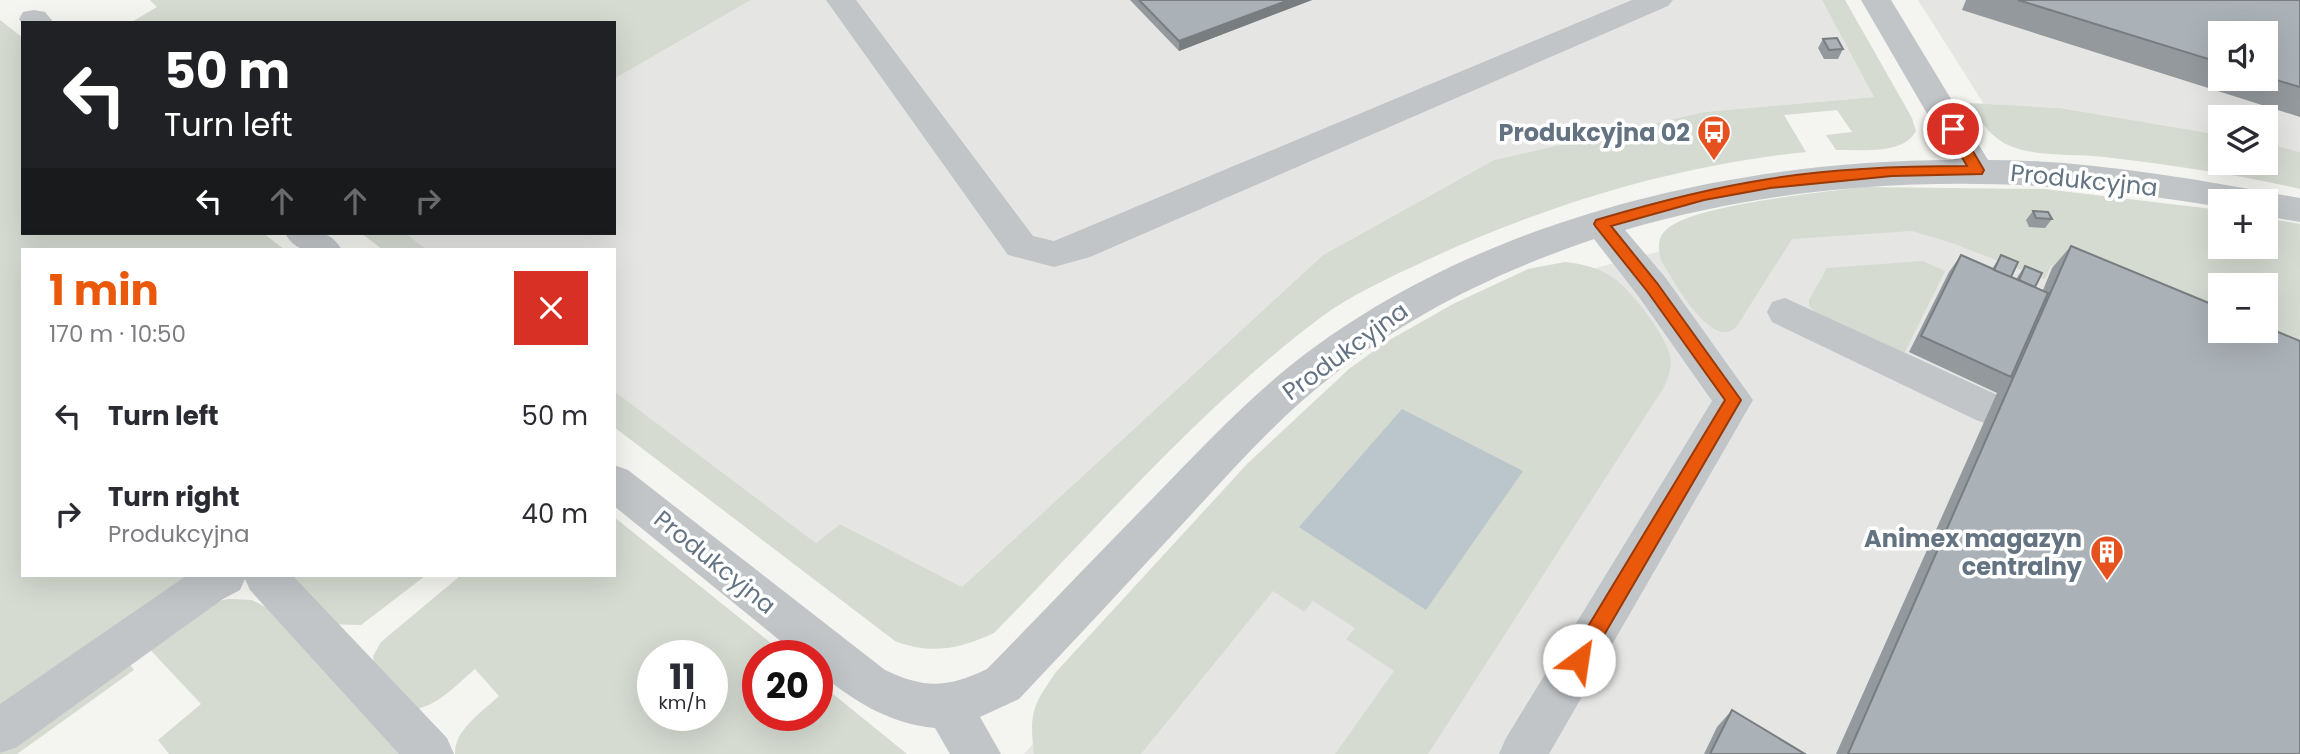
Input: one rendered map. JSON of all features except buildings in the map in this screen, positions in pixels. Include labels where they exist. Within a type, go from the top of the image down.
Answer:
[{"type":"street","points":[[841,0],[1021,246],[1054,254],[1090,242],[1658,0]]},
{"type":"street","points":[[1876,0],[1977,170]]},
{"type":"street","name":"Produkcyjna","points":[[616,484],[869,685],[904,703],[932,708],[947,706],[971,701],[1003,684],[1282,394],[1350,342],[1406,305],[1461,277],[1540,243],[1691,199],[1770,183],[1861,173],[1977,170],[2134,184],[2208,195]]},
{"type":"street","points":[[2278,206],[2300,211]]},
{"type":"street","points":[[1523,754],[1733,400],[1652,287],[1601,224]]},
{"type":"street","points":[[305,235],[321,248]]},
{"type":"street","points":[[1785,312],[1990,409]]},
{"type":"street","points":[[0,731],[223,577]]},
{"type":"street","points":[[266,577],[430,754]]},
{"type":"street","points":[[947,706],[977,754]]},
{"type":"shaded area","points":[[150,0],[751,0],[616,78],[616,21],[133,21],[157,7]]},
{"type":"shaded area","points":[[751,0],[1822,0],[1875,97],[1704,112],[1494,160],[1323,255],[962,587],[840,524],[816,543],[616,393],[616,248],[426,248],[408,235],[616,235],[616,78]]},
{"type":"shaded area","points":[[1822,0],[1845,0],[1912,118],[1916,131],[1910,139],[1880,150],[1836,150],[1826,135],[1852,132],[1837,110],[1784,115],[1806,152],[1708,167],[1612,190],[1472,240],[1358,294],[1320,318],[1233,390],[1151,469],[994,633],[969,643],[933,649],[895,641],[616,429],[616,393],[816,543],[840,524],[962,587],[1323,255],[1494,160],[1704,112],[1874,97]]},
{"type":"shaded area","points":[[1918,0],[2300,0],[2300,152],[2278,146],[2278,105],[2208,105],[2208,133],[2060,108],[1984,104]]},
{"type":"shaded area","points":[[0,20],[21,36],[21,235],[266,235],[282,248],[21,248],[21,577],[201,577],[0,718]]},
{"type":"shaded area","points":[[1969,103],[2060,108],[2208,133],[2208,172],[2104,157],[2031,152],[2001,141],[1981,121]]},
{"type":"shaded area","points":[[2278,146],[2300,152],[2300,189],[2227,175],[2278,175]]},
{"type":"shaded area","points":[[1864,187],[2044,189],[2208,208],[2208,259],[2278,259],[2278,220],[2300,224],[2300,369],[2238,343],[2278,343],[2278,273],[2208,273],[2208,331],[2051,265],[2045,279],[1952,243],[1912,231],[1792,239],[1737,326],[1727,332],[1716,330],[1705,322],[1683,296],[1661,260],[1661,237],[1666,230],[1680,221],[1702,213],[1791,196]]},
{"type":"shaded area","points":[[1967,219],[2208,244],[2208,259],[2278,259],[2278,252],[2300,254],[2300,754],[1024,754],[1096,674],[1564,276],[1712,238]]},
{"type":"shaded area","points":[[364,235],[408,235],[425,248],[380,248]]},
{"type":"shaded area","points":[[1923,261],[1945,271],[1904,354],[1816,313],[1809,306],[1809,300],[1827,268]]},
{"type":"shaded area","points":[[1565,262],[1601,271],[1628,291],[1654,324],[1667,346],[1671,359],[1669,375],[1664,387],[1428,754],[1335,754],[1394,671],[1346,639],[1355,628],[1313,601],[1304,612],[1273,591],[1141,754],[1034,754],[1032,729],[1035,710],[1056,672],[1248,463],[1349,369],[1386,342],[1453,304],[1528,269]]},
{"type":"shaded area","points":[[1402,409],[1523,471],[1426,610],[1299,527]]},
{"type":"shaded area","points":[[616,519],[767,640],[742,640],[742,731],[833,731],[833,694],[907,754],[455,754],[456,745],[464,729],[499,696],[475,669],[437,700],[411,710],[375,672],[373,656],[381,642],[459,577],[616,577]]},
{"type":"shaded area","points":[[291,577],[424,577],[361,625],[326,624],[294,586]]},
{"type":"shaded area","points":[[229,599],[252,600],[267,608],[405,754],[169,754],[158,740],[201,704],[143,642],[208,603]]},
{"type":"shaded area","points":[[124,656],[134,670],[17,754],[0,754],[0,744]]},
{"type":"place","name":"Produkcyjna 02","points":[[1714,162]]},
{"type":"place","name":"Animex magazyn centralny","points":[[2107,582]]},
{"type":"route","points":[[1579,660],[1733,400],[1652,287],[1601,224],[1704,195],[1770,183],[1892,171],[1977,170],[1953,129]]}]
